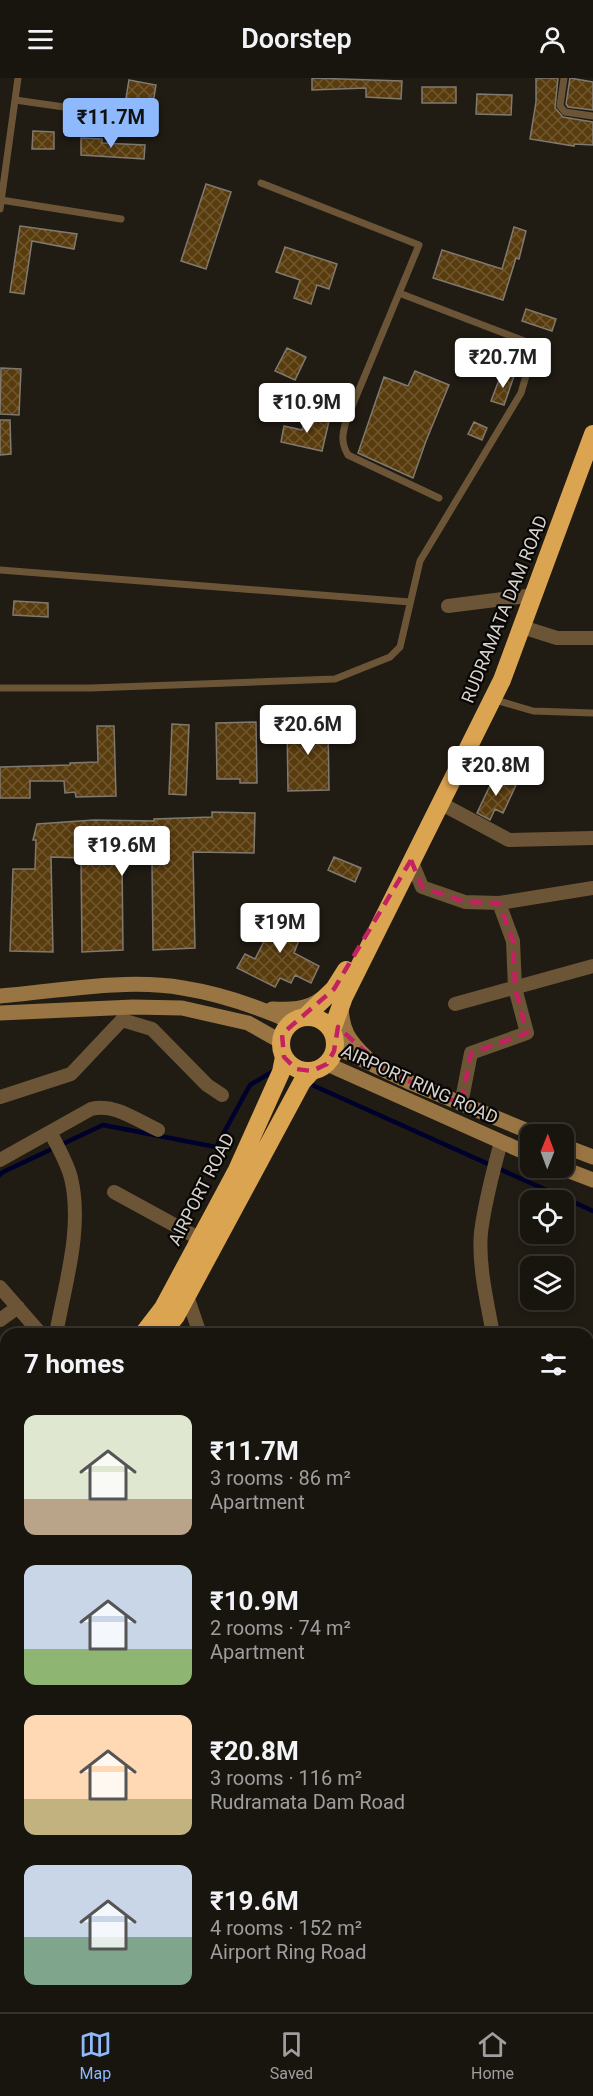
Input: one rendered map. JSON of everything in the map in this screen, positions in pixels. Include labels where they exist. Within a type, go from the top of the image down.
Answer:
[{"type":"highway","name":"RUDRAMATA DAM ROAD","points":[[337,997],[411,860],[502,680],[592,443]]},
{"type":"highway","points":[[337,997],[334,1052],[319,1068],[296,1069],[282,1049],[282,1034],[299,1019],[337,997]]},
{"type":"highway","points":[[299,1019],[321,1020],[334,1037]]},
{"type":"highway","name":"AIRPORT ROAD","points":[[148,1328],[163,1308],[237,1170],[281,1072],[282,1049]]},
{"type":"highway","name":"AIRPORT ROAD","points":[[167,1328],[176,1316],[303,1082],[319,1068]]},
{"type":"main road","points":[[0,996],[123,985],[181,987],[273,1009],[294,1010],[337,997],[341,1020],[348,1038],[367,1058],[386,1071]]},
{"type":"main road","points":[[252,1004],[299,1019]]},
{"type":"main road","points":[[0,1013],[133,1007],[182,1008],[248,1023],[282,1049]]},
{"type":"main road","name":"AIRPORT RING ROAD","points":[[334,1037],[344,1051],[520,1128]]},
{"type":"main road","name":"AIRPORT RING ROAD","points":[[319,1068],[520,1150]]},
{"type":"main road","points":[[574,1150],[593,1157]]},
{"type":"main road","points":[[574,1173],[593,1180]]},
{"type":"street","points":[[448,606],[534,595]]},
{"type":"street","points":[[522,627],[557,638],[593,638]]},
{"type":"street","points":[[440,803],[509,840],[593,838]]},
{"type":"street","points":[[411,860],[422,887],[465,902],[499,903],[593,888]]},
{"type":"street","points":[[461,1104],[471,1053],[527,1033],[515,987],[513,940],[499,903]]},
{"type":"street","points":[[455,1004],[593,966]]},
{"type":"street","points":[[0,1097],[71,1074],[122,1020],[152,1029],[207,1085],[222,1095]]},
{"type":"street","points":[[0,1160],[55,1142],[91,1109],[102,1106],[112,1107],[158,1130]]},
{"type":"street","points":[[55,1142],[71,1178],[76,1208],[70,1260],[57,1328]]},
{"type":"street","points":[[492,1328],[484,1282],[481,1234],[491,1178],[501,1142]]},
{"type":"street","points":[[114,1192],[200,1239]]},
{"type":"street","points":[[0,1287],[36,1328]]},
{"type":"street","points":[[187,1296],[198,1328]]},
{"type":"street","points":[[0,1320],[18,1307]]},
{"type":"lane","points":[[0,209],[18,78]]},
{"type":"lane","points":[[564,78],[561,106],[565,112],[593,116]]},
{"type":"lane","points":[[15,100],[148,119]]},
{"type":"lane","points":[[261,183],[419,245],[346,421],[342,444],[348,455],[439,498]]},
{"type":"lane","points":[[1,200],[121,219]]},
{"type":"lane","points":[[0,688],[91,688],[335,679],[390,657],[400,647],[420,561],[521,393],[535,345],[399,293]]},
{"type":"lane","points":[[0,570],[410,602]]},
{"type":"lane","points":[[492,699],[533,711],[593,713]]},
{"type":"highlighted area","points":[[411,860],[422,887],[465,902],[499,903],[513,941],[515,988],[527,1033],[471,1053],[461,1104],[386,1071],[338,1027],[334,1051],[327,1064],[312,1071],[296,1069],[284,1057],[282,1034],[334,989]]},
{"type":"building","points":[[312,78],[402,81],[401,99],[366,97],[366,88],[312,90]]},
{"type":"building","points":[[536,78],[558,78],[555,108],[563,117],[593,122],[593,145],[574,144],[574,146],[530,139],[536,102]]},
{"type":"building","points":[[570,78],[593,82],[593,110],[568,107],[566,104]]},
{"type":"building","points":[[129,80],[156,85],[153,103],[126,98]]},
{"type":"building","points":[[422,87],[456,87],[456,103],[422,103]]},
{"type":"building","points":[[477,94],[512,95],[511,115],[476,114]]},
{"type":"building","points":[[33,131],[54,132],[54,149],[32,149]]},
{"type":"building","points":[[81,138],[102,139],[102,143],[145,145],[144,159],[81,155]]},
{"type":"building","points":[[206,184],[231,192],[206,269],[181,261]]},
{"type":"building","points":[[20,226],[77,234],[74,249],[32,241],[24,294],[10,292]]},
{"type":"building","points":[[514,227],[526,231],[519,259],[516,258],[503,300],[433,278],[442,250],[502,269]]},
{"type":"building","points":[[285,247],[337,264],[329,289],[317,285],[311,304],[294,298],[300,280],[276,272]]},
{"type":"building","points":[[526,309],[556,319],[552,331],[522,321]]},
{"type":"building","points":[[287,348],[306,357],[295,380],[275,371]]},
{"type":"building","points":[[1,368],[21,369],[19,415],[0,414]]},
{"type":"building","points":[[415,371],[449,385],[413,478],[358,453],[384,377],[408,386]]},
{"type":"building","points":[[502,372],[514,376],[504,405],[491,401]]},
{"type":"building","points":[[306,416],[329,421],[322,451],[281,442],[284,426],[302,430]]},
{"type":"building","points":[[0,420],[10,420],[11,454],[0,455]]},
{"type":"building","points":[[474,422],[487,428],[482,440],[468,434]]},
{"type":"building","points":[[14,601],[48,603],[48,617],[13,615]]},
{"type":"building","points":[[287,720],[328,721],[329,790],[288,791]]},
{"type":"building","points":[[256,722],[257,783],[240,783],[240,779],[217,779],[216,723]]},
{"type":"building","points":[[172,724],[189,725],[186,795],[169,794]]},
{"type":"building","points":[[97,726],[114,726],[116,796],[76,797],[75,792],[65,793],[64,781],[30,781],[30,798],[0,798],[0,767],[98,762]]},
{"type":"building","points":[[495,775],[516,785],[503,813],[495,809],[490,820],[477,813]]},
{"type":"building","points":[[212,812],[255,813],[254,853],[193,852],[195,948],[153,950],[152,863],[158,863],[157,839],[136,841],[135,857],[122,857],[123,950],[82,952],[81,858],[51,857],[53,952],[10,951],[13,869],[35,869],[36,840],[33,840],[37,824],[94,820],[154,821],[154,819],[212,817]]},
{"type":"building","points":[[334,857],[361,868],[355,882],[328,870]]},
{"type":"building","points":[[282,906],[292,912],[289,919],[305,925],[294,953],[319,966],[311,983],[295,975],[291,983],[280,978],[275,987],[237,968],[245,954],[255,959]]},
{"type":"waterway","points":[[0,1175],[103,1125],[216,1147],[250,1085],[272,1072]]},
{"type":"waterway","points":[[310,1084],[593,1211]]}]
